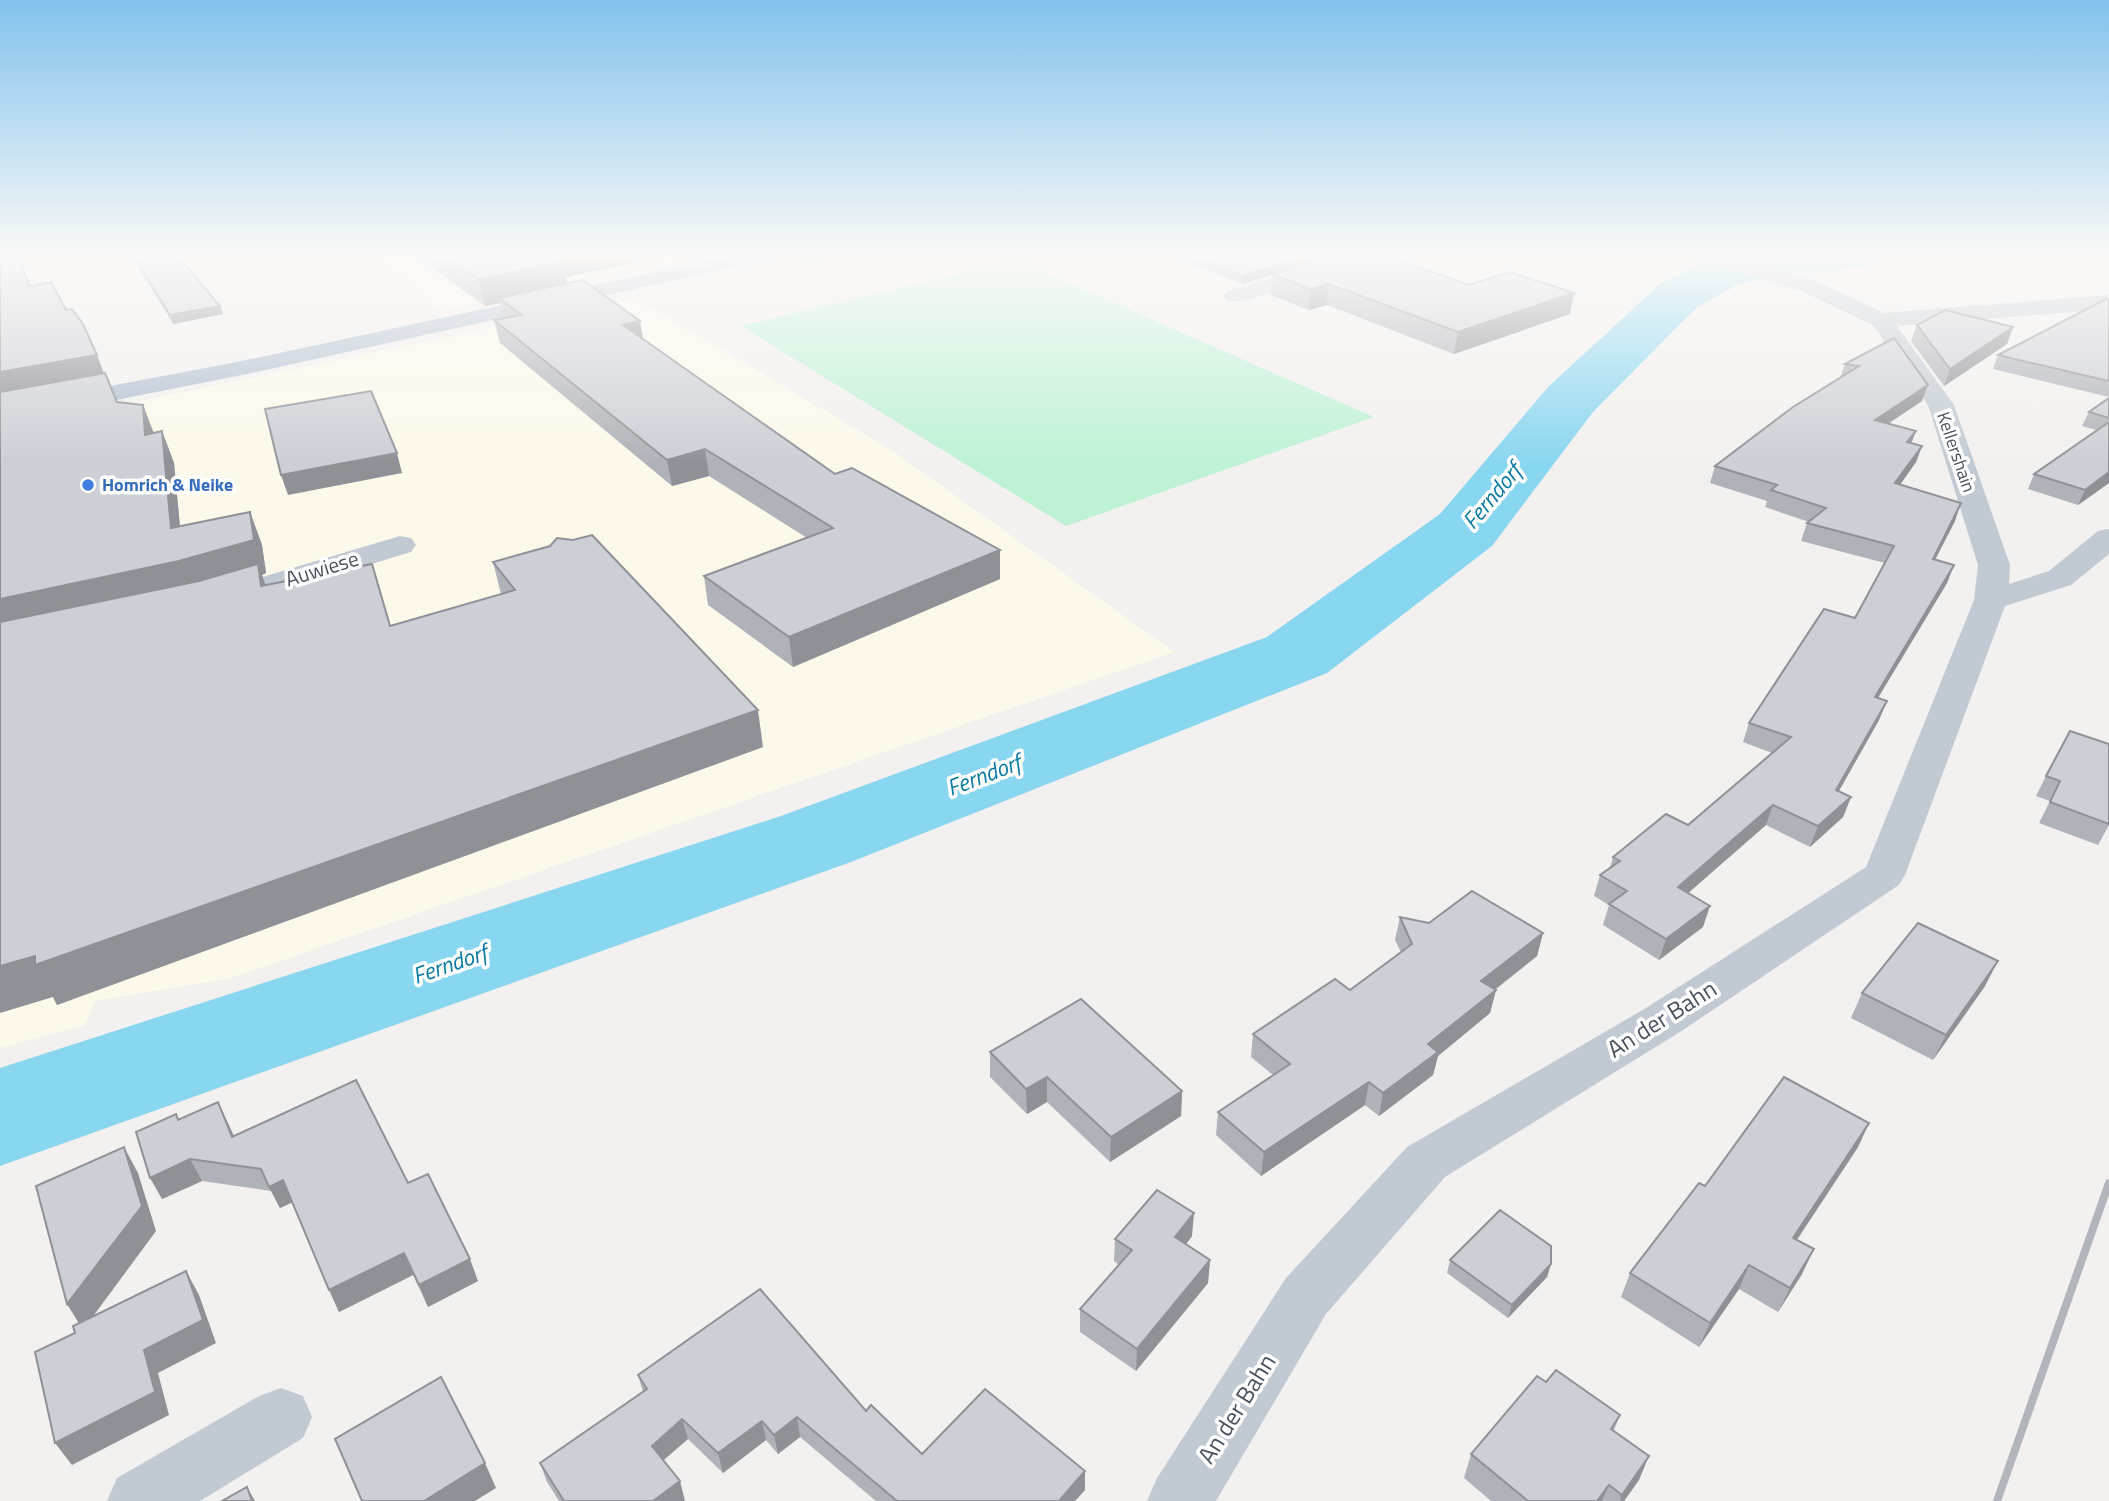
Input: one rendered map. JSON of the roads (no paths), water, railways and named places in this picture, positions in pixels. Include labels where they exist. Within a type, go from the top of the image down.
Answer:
[{"type":"main road","points":[[0,415],[247,367],[445,324]]},
{"type":"street","name":"Kellershain","points":[[1884,324],[1941,405],[1994,565],[1991,600]]},
{"type":"street","points":[[1991,600],[2060,579],[2109,538]]},
{"type":"street","name":"Auwiese","points":[[187,609],[400,545]]},
{"type":"street","name":"An der Bahn","points":[[1180,1501],[1306,1296],[1426,1162],[1663,1020],[1884,875],[1991,600]]},
{"type":"street","points":[[140,1501],[281,1417]]},
{"type":"waterway","name":"Ferndorf","points":[[0,1117],[816,839],[1297,655],[1466,530],[1571,399],[1649,324]]},
{"type":"railway","points":[[1997,1501],[2109,1183]]},
{"type":"place","name":"Homrich & Neike","points":[[88,485]]}]
